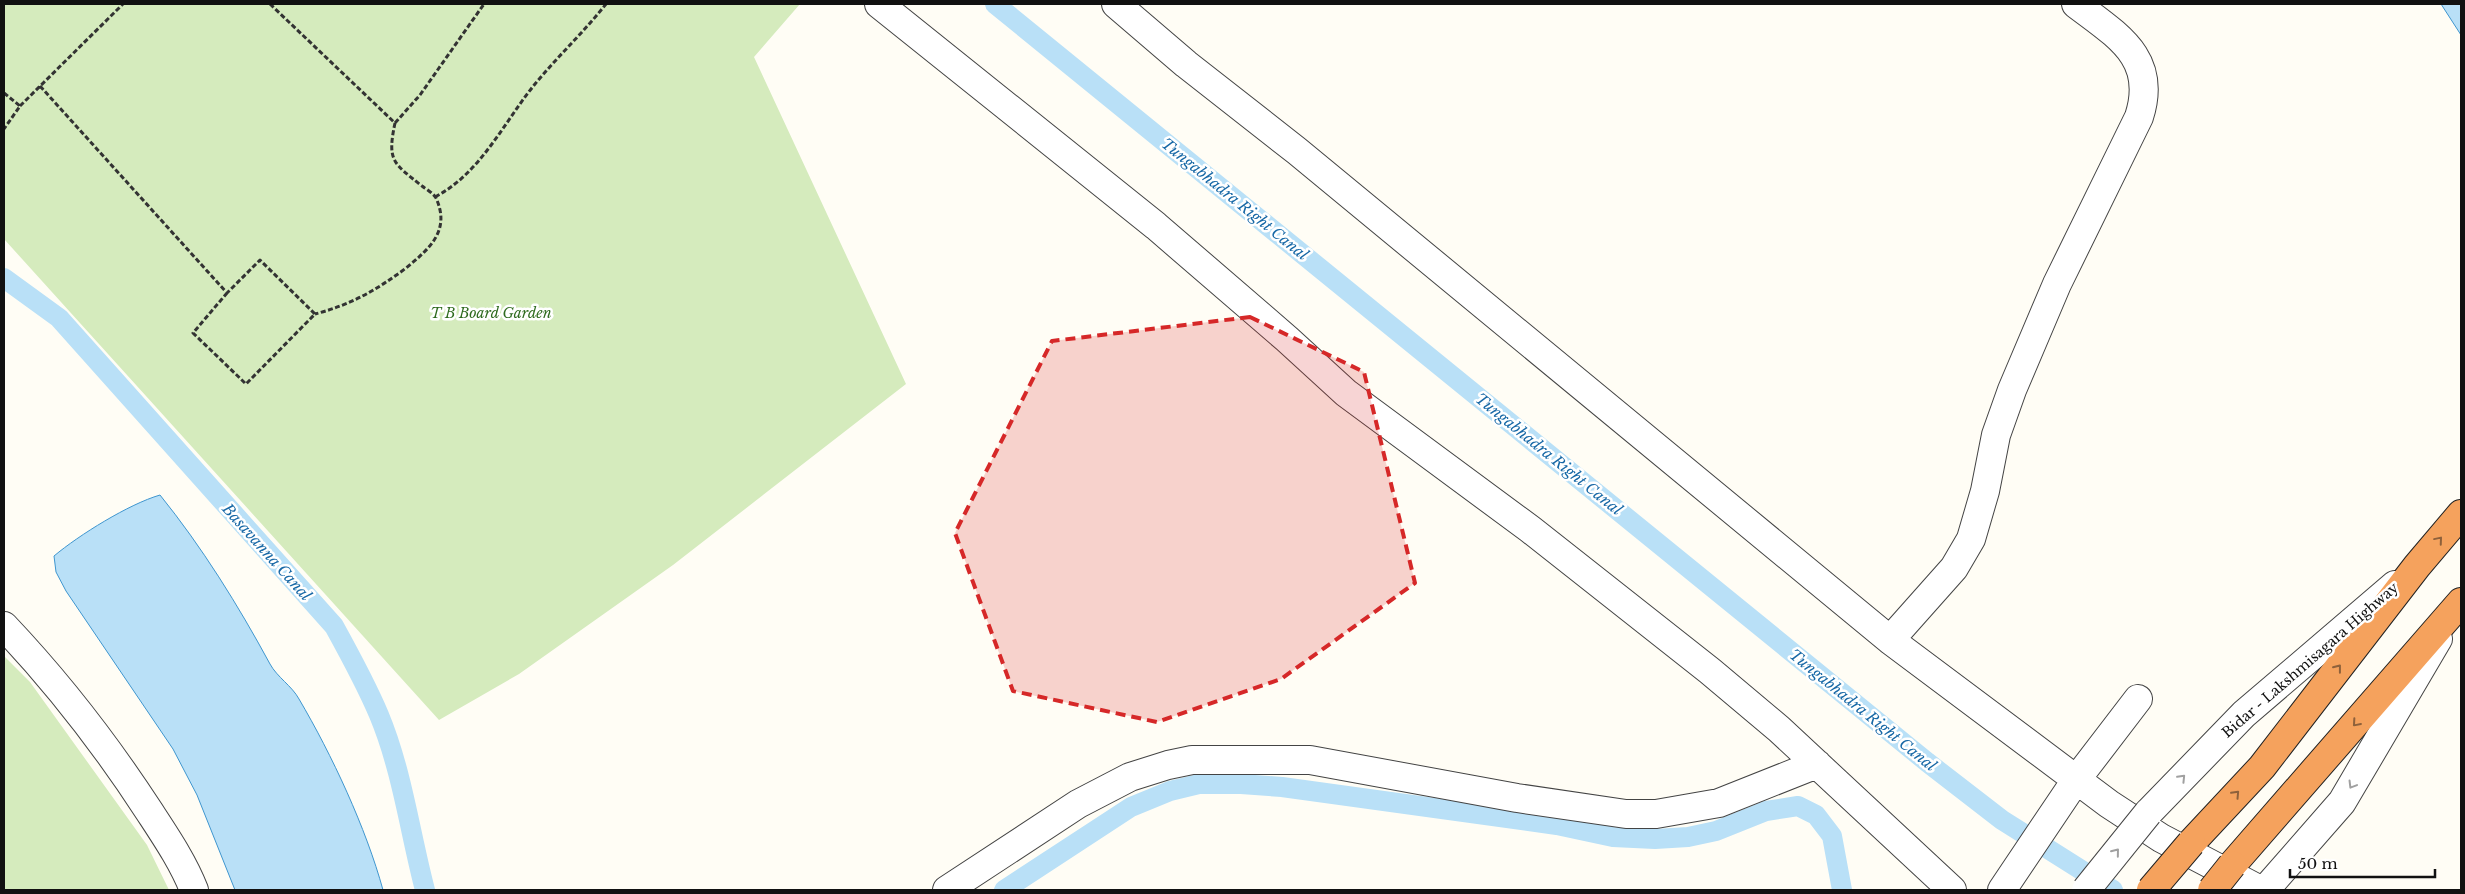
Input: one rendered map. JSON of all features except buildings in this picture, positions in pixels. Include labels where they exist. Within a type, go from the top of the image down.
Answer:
[{"type":"highway","name":"Bidar - Lakshmisagara Highway","points":[[2151,890],[2191,843],[2262,767],[2417,566],[2461,514]]},
{"type":"highway","points":[[2212,890],[2459,605]]},
{"type":"street","points":[[879,4],[1170,237],[1346,393],[1530,529],[1710,670],[1817,764],[1952,890]]},
{"type":"street","points":[[1116,4],[1186,64],[1297,151],[1890,640],[2076,780],[2161,838],[2265,888],[2342,802],[2459,605]]},
{"type":"street","points":[[1890,640],[1954,568],[1971,539],[1986,492],[1996,435],[2012,390],[2057,284],[2139,117],[2145,99],[2145,78],[2139,63],[2123,43],[2076,4]]},
{"type":"street","name":"Bidar - Lakshmisagara Highway","points":[[2086,890],[2148,813],[2244,714],[2417,566]]},
{"type":"street","points":[[4,626],[35,659],[110,754],[168,840],[194,890]]},
{"type":"street","points":[[2002,890],[2076,780],[2138,699]]},
{"type":"street","points":[[947,890],[1078,804],[1130,777],[1168,765],[1192,760],[1310,760],[1481,792],[1626,814],[1656,814],[1719,803],[1817,764]]},
{"type":"path","points":[[4,129],[20,106],[123,4]]},
{"type":"path","points":[[270,4],[395,123]]},
{"type":"path","points":[[315,314],[260,260],[227,293],[193,333],[246,384],[315,314],[347,305],[373,292],[430,249],[438,234],[441,219],[435,197],[399,169],[392,156],[391,141],[395,123],[426,88],[484,4]]},
{"type":"path","points":[[435,197],[473,168],[535,84],[606,4]]},
{"type":"path","points":[[40,86],[227,293]]},
{"type":"path","points":[[4,93],[20,106]]},
{"type":"highlighted area","points":[[1250,317],[1364,372],[1415,583],[1281,679],[1157,722],[1013,691],[955,533],[1052,341]]},
{"type":"green space","name":"T B Board Garden","points":[[4,4],[800,4],[754,57],[906,384],[673,565],[519,674],[439,720],[4,239]]},
{"type":"green space","points":[[4,656],[30,682],[147,845],[169,890],[4,890]]},
{"type":"water","points":[[2441,4],[2461,4],[2461,35]]},
{"type":"water","points":[[160,495],[205,556],[273,669],[296,694],[347,792],[376,866],[383,890],[235,890],[197,795],[173,749],[66,591],[56,572],[54,556],[105,521],[134,505]]},
{"type":"waterway","name":"Tungabhadra Right Canal","points":[[995,4],[1927,762],[2002,820],[2113,890]]},
{"type":"waterway","name":"Basavanna Canal","points":[[4,278],[59,318],[334,626],[369,692],[387,736],[400,780],[425,890]]},
{"type":"waterway","points":[[1004,890],[1131,807],[1170,791],[1199,784],[1241,784],[1282,787],[1557,825],[1613,837],[1655,839],[1688,837],[1716,831],[1766,811],[1798,806],[1816,815],[1832,836],[1842,890]]}]
